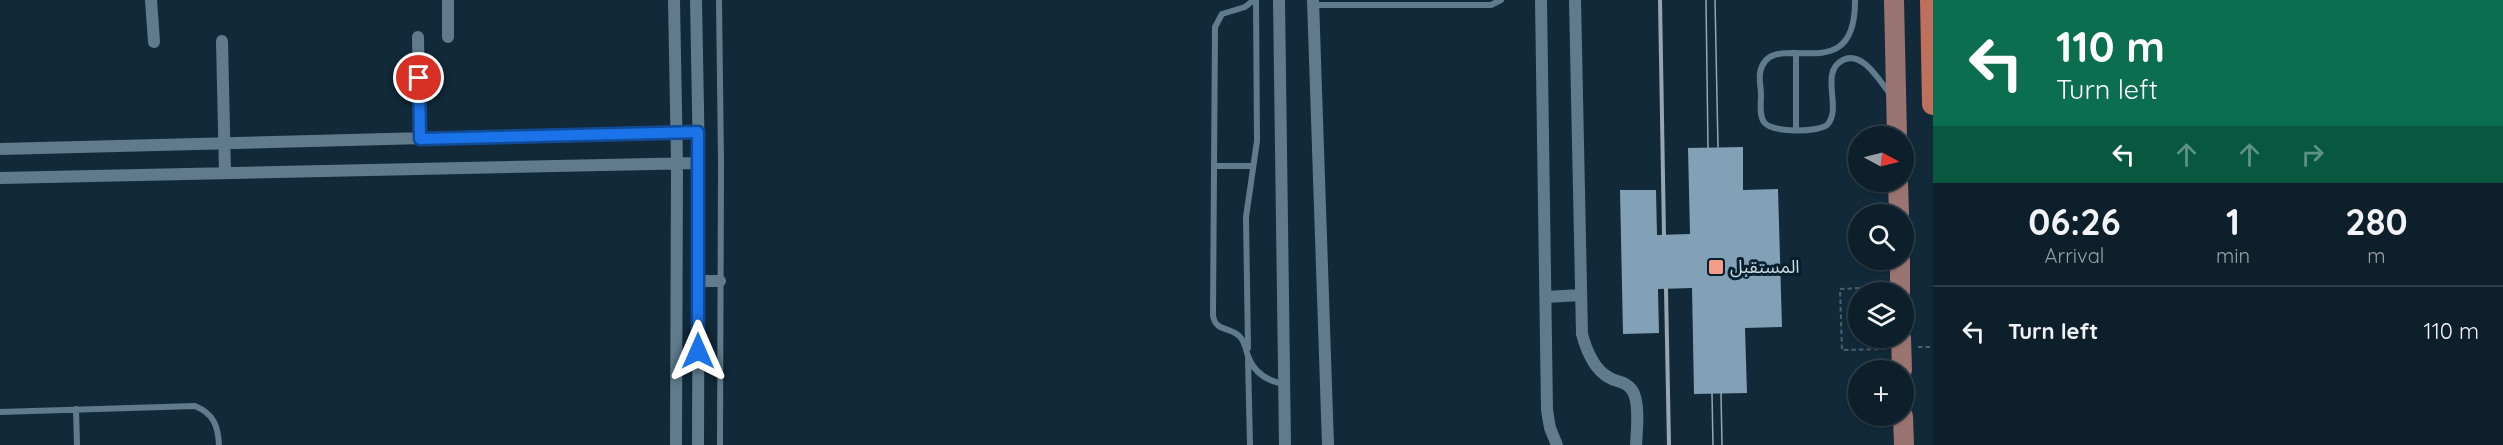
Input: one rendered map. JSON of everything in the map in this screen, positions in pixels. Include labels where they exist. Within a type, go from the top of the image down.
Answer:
[{"type":"highway","points":[[1931,0],[1933,104]]},
{"type":"main road","points":[[1894,0],[1897,126]]},
{"type":"main road","points":[[1903,426],[1904,445]]},
{"type":"street","points":[[151,0],[154,42]]},
{"type":"street","points":[[448,0],[448,37]]},
{"type":"street","points":[[674,0],[677,163],[676,445]]},
{"type":"street","points":[[696,0],[699,163],[698,445]]},
{"type":"street","points":[[1279,0],[1284,445]]},
{"type":"street","points":[[1541,0],[1547,410],[1550,428],[1557,445]]},
{"type":"street","points":[[1575,0],[1582,334],[1590,356],[1609,378],[1624,382],[1637,401],[1636,445]]},
{"type":"street","points":[[1313,3],[1328,445]]},
{"type":"street","points":[[418,37],[420,139]]},
{"type":"street","points":[[222,41],[225,173]]},
{"type":"street","points":[[0,149],[698,132]]},
{"type":"street","points":[[0,178],[699,163]]},
{"type":"street","points":[[699,281],[720,280]]},
{"type":"street","points":[[1546,297],[1581,295]]},
{"type":"lane","points":[[719,0],[720,445]]},
{"type":"lane","points":[[1255,0],[1245,7],[1227,11],[1216,22],[1213,320],[1220,328],[1234,332],[1241,338],[1255,369],[1265,378],[1284,384]]},
{"type":"lane","points":[[1250,445],[1246,217],[1257,128],[1255,0]]},
{"type":"lane","points":[[1313,3],[1440,2],[1495,5],[1501,0]]},
{"type":"lane","points":[[1855,0],[1855,22],[1845,43],[1825,52],[1775,55],[1766,63],[1760,73],[1763,122],[1773,129],[1819,129],[1830,121],[1833,74],[1838,64],[1848,59],[1864,63],[1896,101]]},
{"type":"lane","points":[[1796,52],[1796,129]]},
{"type":"lane","points":[[1214,166],[1253,166]]},
{"type":"lane","points":[[0,412],[195,406],[203,410],[215,422],[219,445]]},
{"type":"lane","points":[[76,409],[77,445]]},
{"type":"path","points":[[1842,350],[1840,289],[1848,289]]},
{"type":"building","name":"المستقبل","points":[[1743,147],[1743,190],[1778,189],[1782,327],[1745,328],[1747,393],[1694,394],[1692,288],[1658,289],[1659,333],[1623,334],[1620,190],[1656,190],[1657,235],[1690,234],[1688,148]]},
{"type":"tram line","points":[[1706,0],[1708,148]]},
{"type":"tram line","points":[[1715,0],[1718,147]]},
{"type":"tram line","points":[[1712,393],[1713,445]]},
{"type":"tram line","points":[[1721,393],[1722,445]]},
{"type":"railway","points":[[1660,0],[1664,235]]},
{"type":"railway","points":[[1666,289],[1669,445]]},
{"type":"place","name":"المستقبل","points":[[1716,267]]},
{"type":"route","points":[[419,78],[420,139],[698,132],[698,351]]}]
